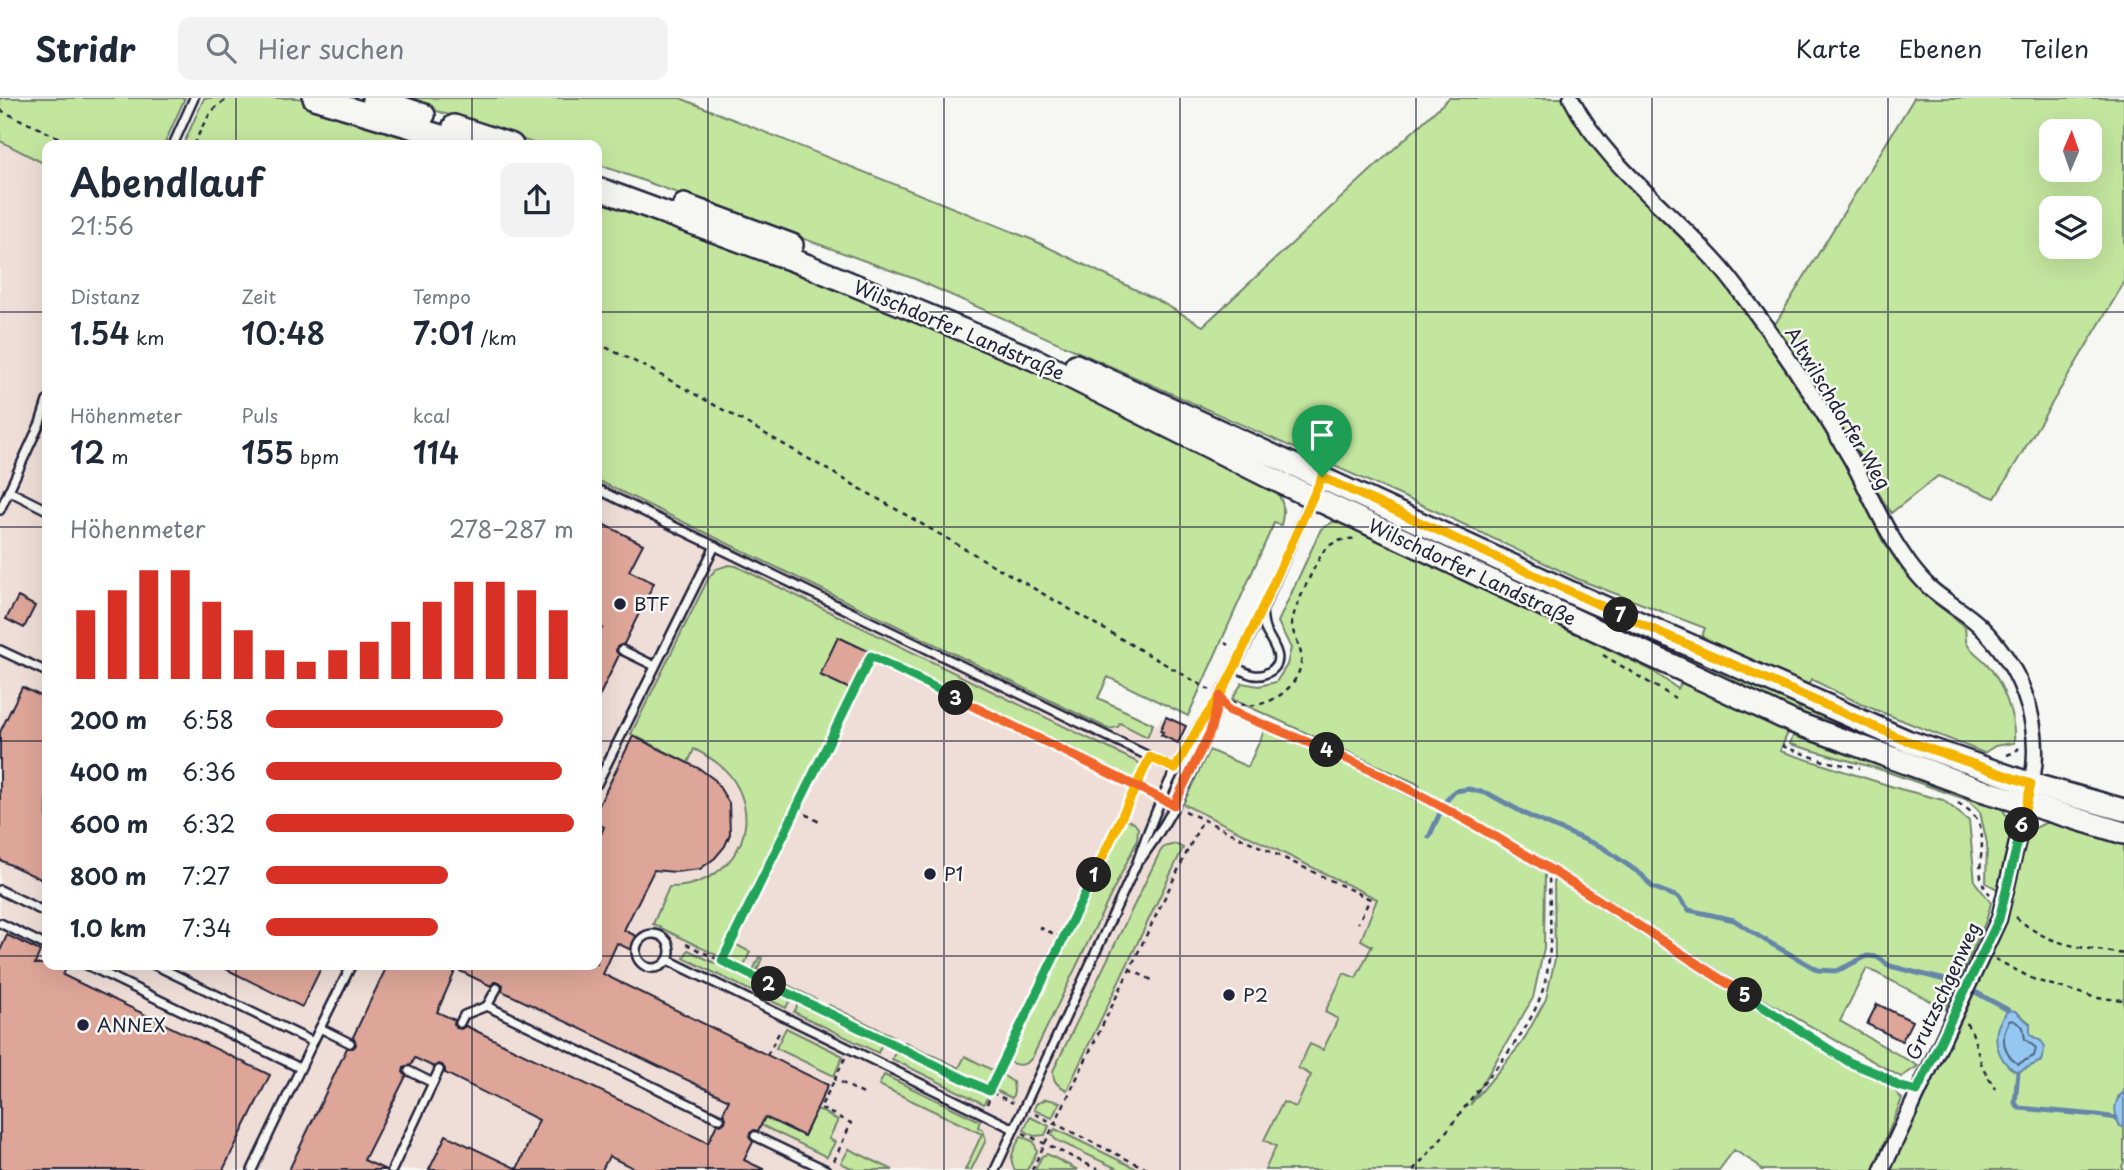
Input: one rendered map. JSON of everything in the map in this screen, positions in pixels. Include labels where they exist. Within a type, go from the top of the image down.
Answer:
[{"type":"main road","points":[[314,98],[454,140]]},
{"type":"main road","points":[[373,98],[497,140]]},
{"type":"main road","name":"Wilschdorfer Landstraße","points":[[602,175],[753,230],[1020,339],[1574,594],[2029,795],[2124,832]]},
{"type":"main road","name":"Wilschdorfer Landstraße","points":[[602,190],[806,265],[1038,361],[1269,477],[1793,722],[2029,795],[2124,810]]},
{"type":"street","name":"Altwilschdorfer Weg","points":[[1571,98],[1599,141],[1728,275],[1767,327],[1851,459],[1903,555],[1928,587],[1979,625],[2002,650],[2024,691],[2032,715],[2036,760],[2029,795]]},
{"type":"street","name":"Grutzschgenweg","points":[[1882,1170],[1999,919],[2029,795]]},
{"type":"lane","points":[[175,140],[194,98]]},
{"type":"lane","points":[[40,423],[42,417]]},
{"type":"lane","points":[[0,510],[42,420]]},
{"type":"lane","points":[[998,1169],[1136,865],[1150,822],[1175,769],[1235,667],[1322,477]]},
{"type":"lane","points":[[9,491],[42,508]]},
{"type":"lane","points":[[602,491],[1175,769]]},
{"type":"lane","points":[[602,774],[715,546]]},
{"type":"lane","points":[[1235,667],[1258,676],[1268,673],[1276,666],[1278,654],[1264,625],[1262,609]]},
{"type":"lane","points":[[0,650],[42,670]]},
{"type":"lane","points":[[622,650],[655,666]]},
{"type":"lane","points":[[1136,865],[1163,828],[1210,732],[1220,696]]},
{"type":"lane","points":[[0,890],[42,911]]},
{"type":"lane","points":[[0,923],[42,944]]},
{"type":"lane","points":[[650,934],[661,935],[669,943],[668,960],[654,968],[643,965],[636,956],[640,939],[650,934]]},
{"type":"lane","points":[[668,960],[1014,1129]]},
{"type":"lane","points":[[97,970],[300,1068]]},
{"type":"lane","points":[[165,970],[313,1042]]},
{"type":"lane","points":[[252,1170],[349,970]]},
{"type":"lane","points":[[460,1023],[464,1015],[487,1006],[497,988]]},
{"type":"lane","points":[[487,1006],[720,1119]]},
{"type":"lane","points":[[320,1028],[350,1043]]},
{"type":"lane","points":[[392,1170],[439,1070]]},
{"type":"lane","points":[[409,1071],[433,1083]]},
{"type":"lane","points":[[755,1136],[828,1170]]},
{"type":"path","points":[[196,140],[208,114],[223,101],[231,98]]},
{"type":"path","points":[[0,110],[63,140]]},
{"type":"path","points":[[602,345],[748,424],[1236,704],[1258,706],[1271,701],[1298,675],[1302,653],[1292,624],[1294,612],[1324,550],[1334,542],[1344,539],[1363,540]]},
{"type":"path","points":[[1602,654],[1675,698]]},
{"type":"path","points":[[722,961],[871,656],[1161,799]]},
{"type":"path","points":[[1220,696],[1228,710],[1379,773],[1450,811],[1549,870],[1849,1062],[1881,1075],[1898,1086],[1917,1091]]},
{"type":"path","points":[[2002,756],[2015,752],[2020,745]]},
{"type":"path","points":[[1782,746],[1824,761],[1861,768]]},
{"type":"path","points":[[989,1091],[1150,757]]},
{"type":"path","points":[[1953,800],[1973,813],[1982,830],[1980,876],[1983,887],[2030,929],[2047,939],[2124,954]]},
{"type":"path","points":[[1174,805],[1370,900],[1357,923]]},
{"type":"path","points":[[797,809],[821,823]]},
{"type":"path","points":[[1032,1170],[1203,819]]},
{"type":"path","points":[[1413,1170],[1509,1051],[1538,1003],[1550,950],[1549,870]]},
{"type":"path","points":[[1039,927],[1063,938]]},
{"type":"path","points":[[686,944],[1149,1170]]},
{"type":"path","points":[[1983,952],[2035,980],[2097,998],[2124,1000]]},
{"type":"path","points":[[1129,970],[1156,982]]},
{"type":"path","points":[[1956,1009],[1972,1032],[1982,1066],[1995,1088]]},
{"type":"path","points":[[828,1170],[851,1123],[820,1108],[850,1049]]},
{"type":"path","points":[[835,1079],[865,1094]]},
{"type":"path","points":[[1014,1129],[1099,1170]]},
{"type":"shaded area","points":[[0,141],[42,162],[42,970],[602,970],[602,465],[1157,725],[1161,718],[1182,728],[1179,736],[1249,766],[1406,842],[1306,1170],[0,1170]]},
{"type":"green space","points":[[0,98],[185,98],[166,140],[42,140],[42,162],[0,141]]},
{"type":"green space","points":[[204,98],[298,98],[438,140],[185,140]]},
{"type":"green space","points":[[398,98],[680,98],[1033,240],[1159,301],[1203,326],[1449,98],[1565,98],[1621,175],[1723,279],[1769,339],[1829,429],[1882,540],[1913,582],[1965,627],[1967,644],[1993,672],[2011,712],[2014,743],[1995,746],[1984,753],[1861,704],[1811,679],[1780,751],[1943,800],[1969,821],[1975,882],[1991,903],[1986,921],[1946,1009],[1867,968],[1840,1021],[1918,1066],[1901,1077],[1768,1002],[1553,865],[1478,822],[1474,830],[1545,873],[1544,948],[1533,998],[1470,1105],[1522,1043],[1546,999],[1555,959],[1554,878],[1838,1061],[1890,1085],[1902,1099],[1873,1170],[1761,1170],[1758,1165],[1734,1150],[1719,1170],[1265,1170],[1276,1146],[1264,1140],[1283,1102],[1296,1107],[1311,1075],[1298,1068],[1310,1044],[1323,1050],[1338,1019],[1325,1012],[1344,973],[1356,978],[1372,946],[1361,940],[1377,899],[1183,804],[1209,750],[1248,767],[1265,729],[1366,773],[1414,799],[1420,785],[1232,699],[1242,683],[1259,686],[1276,682],[1287,665],[1291,648],[1278,622],[1321,529],[1333,522],[1347,522],[1653,671],[1678,689],[1690,664],[1344,502],[1344,499],[1697,648],[1705,628],[1580,580],[1442,514],[915,279],[602,166],[602,140],[524,140]]},
{"type":"green space","points":[[1914,98],[2124,98],[2124,283],[1995,498],[1938,476],[1891,513],[1774,326]]},
{"type":"green space","points":[[602,196],[855,290],[1013,359],[1273,488],[1283,505],[1281,525],[1274,523],[1188,716],[1108,677],[1098,698],[1153,724],[1147,737],[1120,723],[1118,727],[1109,729],[602,482]]},
{"type":"green space","points":[[736,566],[1143,765],[1135,782],[839,637],[820,675],[850,689],[720,957],[653,924],[669,887],[706,879],[721,869],[733,857],[741,842],[745,825],[744,807],[738,788],[730,775],[719,765],[694,749],[688,763],[631,734],[709,577],[716,569]]},
{"type":"green space","points":[[1803,704],[1981,776],[1979,781],[1799,712]]},
{"type":"green space","points":[[1793,736],[1879,762],[1986,800],[2003,810],[2012,824],[2010,845],[1997,889],[1986,883],[1987,843],[1980,812],[1968,800],[1882,770],[1790,744]]},
{"type":"green space","points":[[1125,819],[1138,828],[1137,841],[1032,1058],[1020,1065],[1007,1061]]},
{"type":"green space","points":[[2045,823],[2057,823],[2124,842],[2124,1092],[2118,1097],[2116,1118],[2120,1126],[2124,1127],[2124,1170],[1889,1170],[1967,1008],[2006,918],[2031,830]],"holes":[[[2015,1011],[2030,1023],[2030,1035],[2041,1041],[2041,1061],[2018,1072],[2007,1064],[1997,1042]]]},
{"type":"green space","points":[[1175,844],[1183,848],[1067,1090],[1056,1083],[1053,1071],[1160,852],[1164,847]]},
{"type":"green space","points":[[735,944],[750,952],[743,968],[727,960]]},
{"type":"green space","points":[[688,950],[790,1000],[786,1008],[684,958]]},
{"type":"green space","points":[[759,957],[762,958],[757,970],[816,999],[815,1003],[752,973]]},
{"type":"green space","points":[[798,1004],[882,1044],[878,1053],[794,1012]]},
{"type":"green space","points":[[829,1005],[893,1036],[891,1041],[826,1009]]},
{"type":"green space","points":[[786,1028],[843,1056],[834,1076],[776,1048]]},
{"type":"green space","points":[[905,1042],[959,1068],[965,1056],[994,1071],[986,1086],[903,1046]]},
{"type":"green space","points":[[896,1050],[988,1096],[984,1104],[892,1059]]},
{"type":"green space","points":[[1001,1074],[1013,1082],[1012,1098],[993,1089]]},
{"type":"green space","points":[[884,1075],[980,1121],[978,1127],[983,1130],[986,1140],[971,1170],[965,1170],[982,1134],[879,1085]]},
{"type":"green space","points":[[1046,1099],[1060,1102],[1052,1118],[1034,1110],[1036,1104]]},
{"type":"green space","points":[[817,1109],[838,1120],[829,1139],[835,1142],[827,1157],[761,1125],[765,1117],[804,1136]]},
{"type":"green space","points":[[1030,1117],[1049,1126],[1045,1135],[1034,1136],[1024,1130]]},
{"type":"green space","points":[[1055,1129],[1139,1170],[1120,1170],[1056,1140],[1052,1135]]},
{"type":"green space","points":[[1021,1136],[1034,1142],[1037,1152],[1027,1170],[1015,1170],[1012,1157]]},
{"type":"green space","points":[[849,1149],[893,1170],[855,1170],[841,1163]]},
{"type":"green space","points":[[1047,1154],[1078,1170],[1035,1170],[1042,1156]]},
{"type":"water","points":[[2008,1010],[2015,1011],[2030,1024],[2030,1035],[2045,1046],[2041,1061],[2018,1072],[2000,1055],[1996,1036],[2001,1020]]},
{"type":"water","points":[[2124,1092],[2124,1127],[2120,1126],[2115,1108],[2117,1100]]},
{"type":"building","name":"BTF","points":[[602,524],[643,544],[629,571],[654,583],[624,644],[617,647],[619,655],[602,691]]},
{"type":"building","points":[[18,597],[35,606],[24,628],[6,619]]},
{"type":"building","points":[[838,637],[868,651],[850,689],[820,675]]},
{"type":"building","points":[[22,687],[42,697],[42,880],[0,860],[0,732]]},
{"type":"building","points":[[1166,717],[1186,726],[1178,743],[1161,735]]},
{"type":"building","points":[[633,736],[700,769],[715,780],[729,803],[730,834],[725,846],[700,869],[675,872],[654,870],[624,930],[638,937],[631,950],[617,943],[603,974],[828,1085],[804,1136],[765,1117],[758,1131],[750,1133],[749,1137],[753,1142],[744,1160],[765,1170],[637,1170],[609,1156],[602,1170],[429,1170],[446,1135],[517,1169],[539,1120],[445,1073],[442,1065],[434,1067],[415,1058],[411,1065],[404,1068],[406,1076],[364,1160],[386,1170],[289,1170],[347,1048],[356,1045],[353,1037],[385,970],[456,970],[437,1012],[455,1020],[457,1028],[466,1026],[708,1143],[717,1124],[725,1122],[723,1113],[729,1100],[502,991],[503,985],[499,982],[494,982],[491,986],[458,970],[602,970],[602,799]]},
{"type":"building","name":"ANNEX","points":[[7,935],[40,951],[35,964],[42,964],[42,970],[65,970],[63,975],[270,1075],[223,1170],[0,1170],[0,951]]},
{"type":"building","points":[[228,970],[320,970],[302,1007]]},
{"type":"building","points":[[1877,1004],[1912,1021],[1902,1041],[1867,1024]]},
{"type":"waterway","points":[[1429,837],[1445,802],[1455,791],[1469,789],[1489,794],[1531,817],[1602,847],[1642,875],[1652,887],[1678,897],[1689,910],[1734,920],[1818,970],[1837,971],[1867,956],[1877,957],[1890,966],[1957,983]]},
{"type":"waterway","points":[[1977,993],[2008,1010]]},
{"type":"waterway","points":[[2018,1072],[2015,1103],[2019,1108],[2116,1118]]},
{"type":"place","name":"BTF","points":[[620,604]]},
{"type":"place","name":"P1","points":[[930,874]]},
{"type":"place","name":"P2","points":[[1229,995]]},
{"type":"place","name":"ANNEX","points":[[83,1025]]},
{"type":"route","points":[[1322,477],[1250,637],[1220,696],[1199,726],[1175,769],[1150,757],[1136,787],[989,1091],[722,961],[871,656],[1136,787],[1174,805],[1210,732],[1220,696],[1228,710],[1379,773],[1476,826],[1678,951],[1849,1062],[1881,1075],[1898,1086],[1917,1091],[1999,919],[2031,784],[1907,741],[1574,594],[1322,477]]}]
